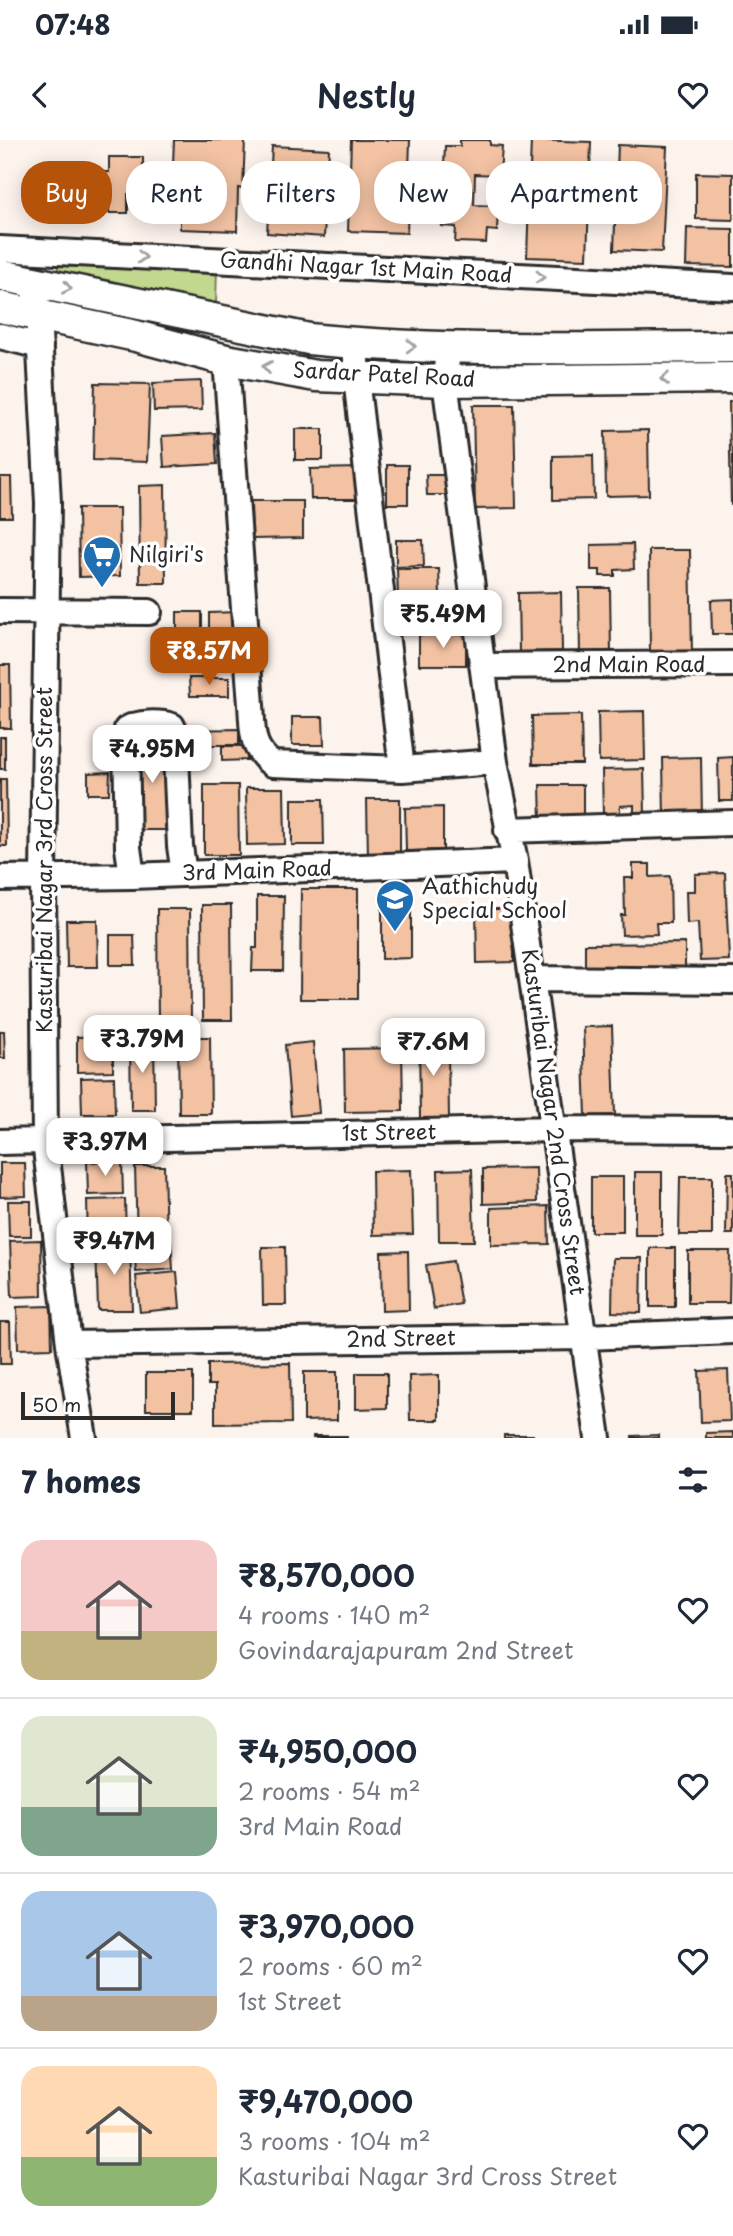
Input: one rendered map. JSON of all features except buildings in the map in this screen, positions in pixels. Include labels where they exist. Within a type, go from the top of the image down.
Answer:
[{"type":"main road","name":"Sardar Patel Road","points":[[0,275],[309,339],[356,344],[447,348],[733,346]]},
{"type":"main road","name":"Sardar Patel Road","points":[[0,307],[38,313],[226,360],[316,376],[445,381],[733,378]]},
{"type":"street","name":"Gandhi Nagar 1st Main Road","points":[[0,249],[733,287]]},
{"type":"street","name":"Kasturibai Nagar 3rd Cross Street","points":[[32,280],[38,313],[48,503],[43,877],[45,1141],[69,1344],[84,1438]]},
{"type":"street","points":[[0,337],[40,346]]},
{"type":"street","points":[[356,344],[356,378],[402,769]]},
{"type":"street","name":"Kasturibai Nagar 2nd Cross Street","points":[[447,348],[445,381],[461,517],[495,762],[515,861],[598,1438]]},
{"type":"street","points":[[226,360],[255,744],[259,754],[272,764],[402,769],[495,762]]},
{"type":"street","points":[[0,611],[149,612]]},
{"type":"street","name":"2nd Main Road","points":[[483,666],[733,664]]},
{"type":"street","points":[[132,876],[128,848],[126,736],[127,729],[133,725],[167,724],[172,726],[175,732],[180,846],[184,874]]},
{"type":"street","points":[[508,830],[733,823]]},
{"type":"street","name":"3rd Main Road","points":[[0,878],[132,876],[515,861]]},
{"type":"street","points":[[532,979],[733,981]]},
{"type":"street","name":"1st Street","points":[[0,1142],[553,1129],[733,1130]]},
{"type":"street","name":"2nd Street","points":[[69,1344],[584,1337],[733,1331]]},
{"type":"green space","points":[[58,258],[217,266],[216,303],[58,271]]},
{"type":"place","name":"Nilgiri's","points":[[102,589]]},
{"type":"place","name":"Aathichudy Special School","points":[[395,933]]}]
